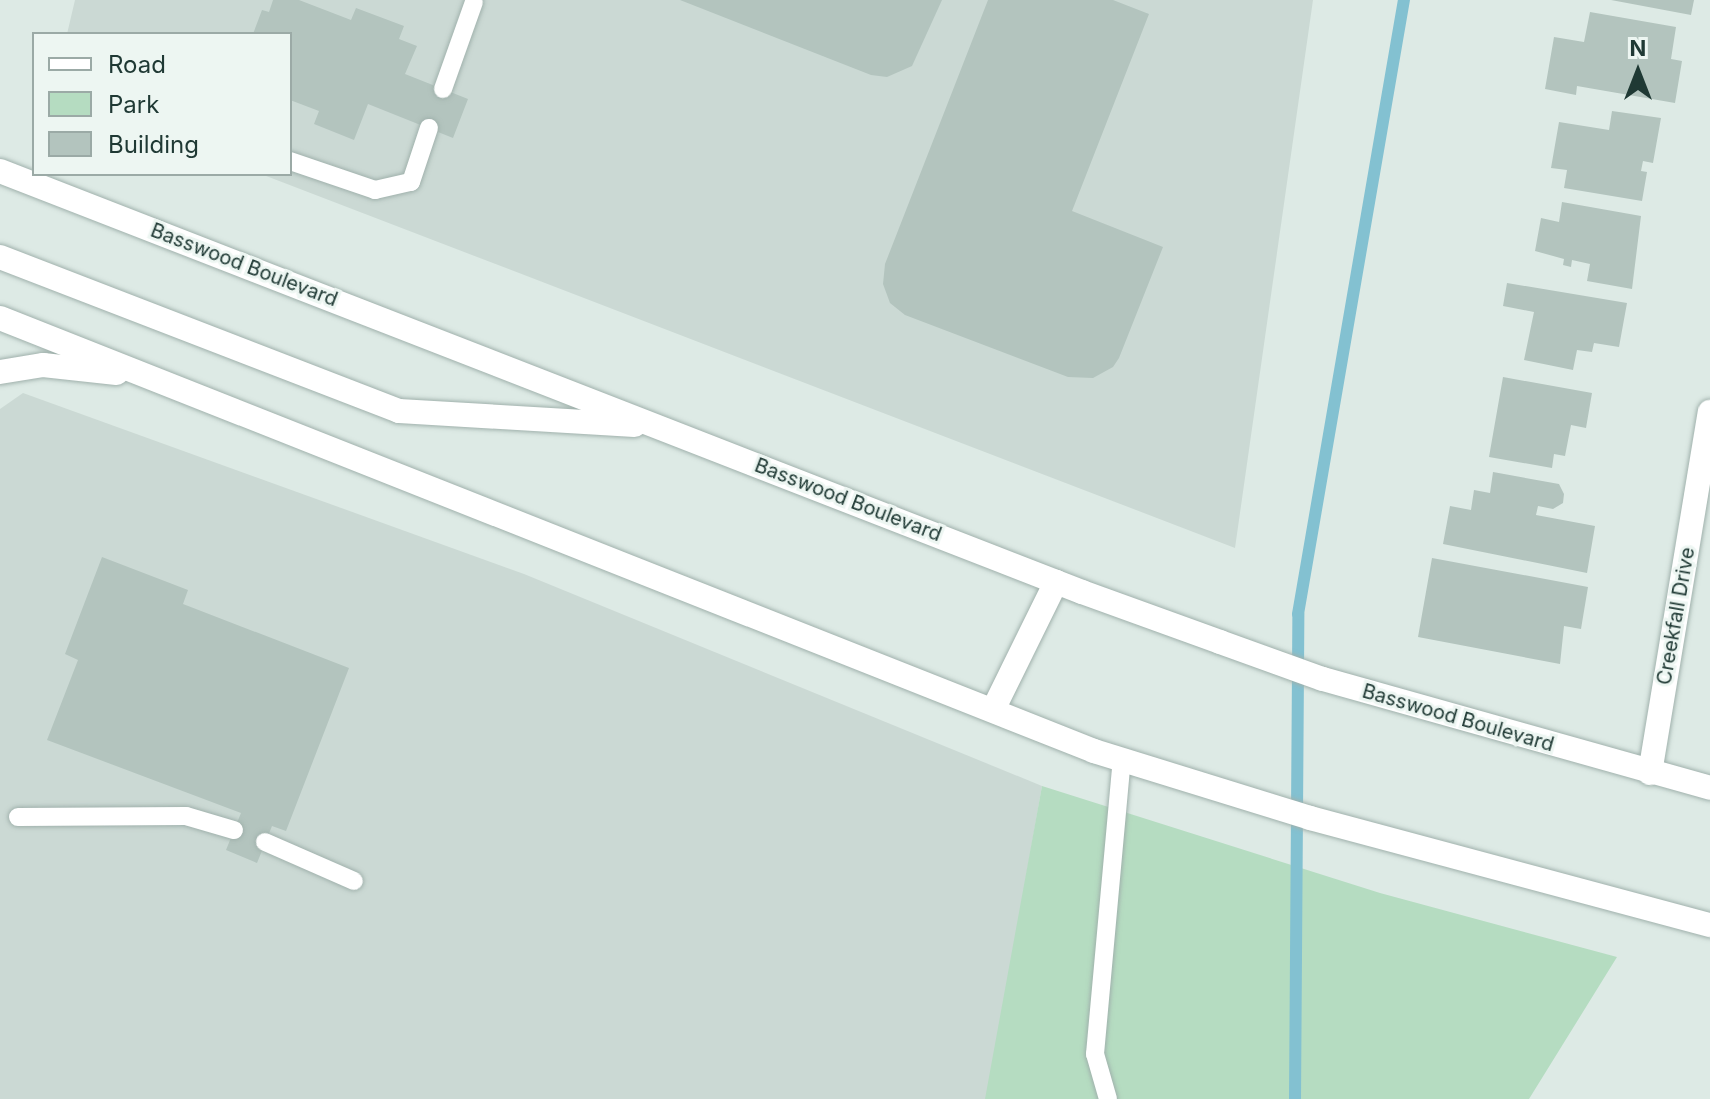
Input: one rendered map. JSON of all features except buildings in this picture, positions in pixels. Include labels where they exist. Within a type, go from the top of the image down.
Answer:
[{"type":"main road","name":"Basswood Boulevard","points":[[0,171],[1056,582],[1220,642],[1368,692],[1710,788]]},
{"type":"main road","points":[[0,257],[399,411],[657,426]]},
{"type":"main road","points":[[0,318],[1122,759],[1630,907],[1710,925]]},
{"type":"main road","points":[[0,372],[43,365],[149,376]]},
{"type":"main road","name":"Creekfall Drive","points":[[1650,773],[1710,412]]},
{"type":"main road","points":[[993,710],[1056,582]]},
{"type":"lane","points":[[443,89],[474,2]]},
{"type":"lane","points":[[292,162],[375,190],[411,182],[429,128]]},
{"type":"lane","points":[[1108,1099],[1095,1054],[1122,759]]},
{"type":"lane","points":[[18,817],[186,816],[234,830]]},
{"type":"lane","points":[[265,842],[354,881]]},
{"type":"shaded area","points":[[75,0],[1313,0],[1235,548],[266,176],[292,176],[292,32],[67,32]]},
{"type":"shaded area","points":[[23,393],[524,574],[1042,786],[987,1099],[0,1099],[0,409]]},
{"type":"green space","points":[[1042,786],[1380,893],[1617,957],[1529,1099],[985,1099]]},
{"type":"waterway","points":[[1295,1099],[1298,614],[1404,0]]}]
